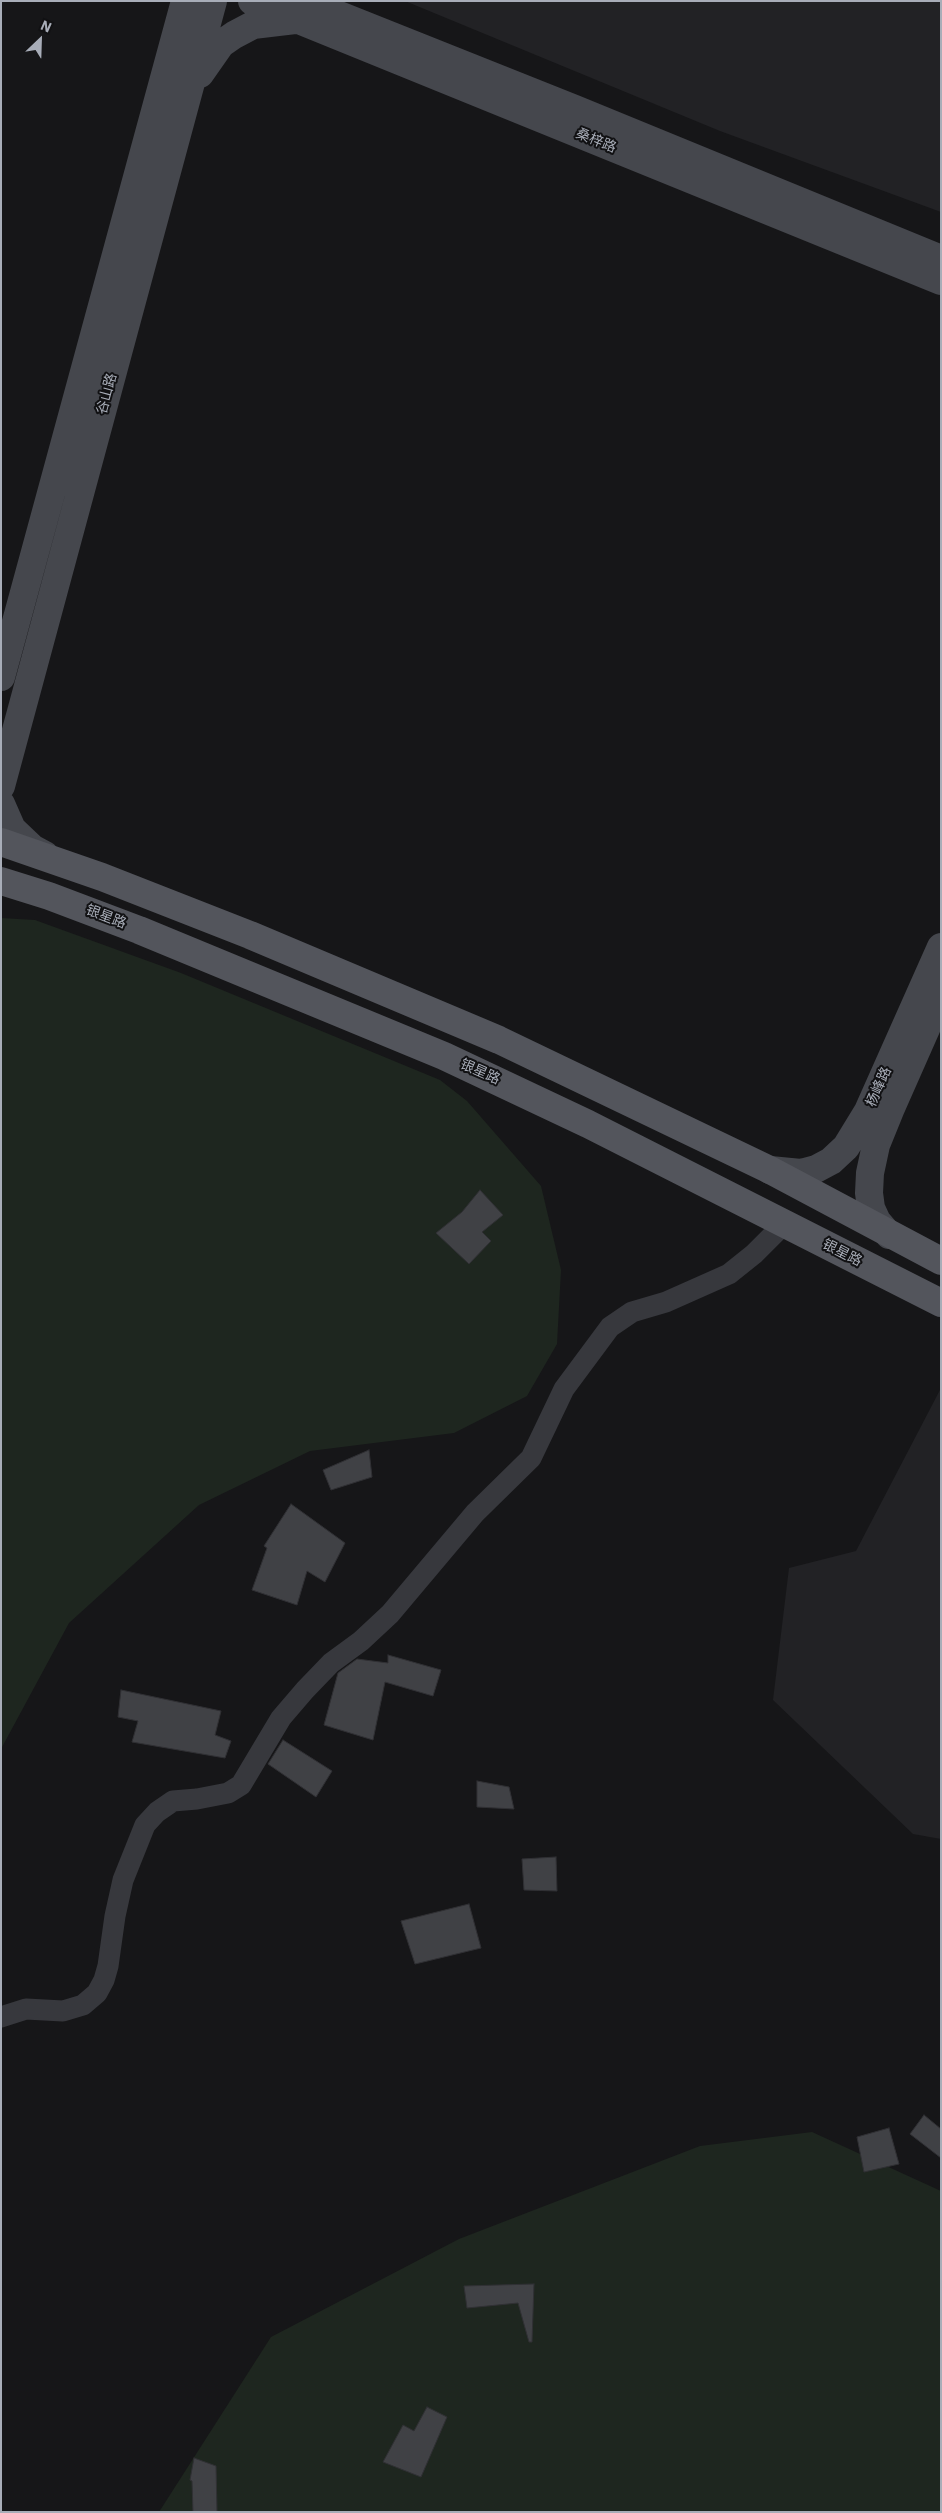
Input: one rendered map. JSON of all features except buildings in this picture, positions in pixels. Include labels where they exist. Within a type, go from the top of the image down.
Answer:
[{"type":"main road","name":"谷山路","points":[[1,677],[185,1]]},
{"type":"main road","name":"谷山路","points":[[1,786],[213,1]]},
{"type":"main road","name":"桑梓路","points":[[252,1],[301,10],[575,109],[941,259]]},
{"type":"main road","points":[[185,105],[210,57],[221,44],[253,25],[301,10]]},
{"type":"main road","name":"桑梓路","points":[[301,10],[941,281]]},
{"type":"main road","points":[[1,804],[12,829],[20,838],[55,860]]},
{"type":"main road","points":[[1,842],[55,860],[250,936],[499,1040],[770,1170],[941,1261]]},
{"type":"main road","name":"银星路","points":[[1,881],[50,896],[140,930],[444,1056],[517,1089],[941,1303]]},
{"type":"main road","name":"杨峰路","points":[[770,1170],[801,1173],[816,1170],[831,1161],[846,1147],[868,1111],[941,947]]},
{"type":"main road","name":"杨峰路","points":[[889,1235],[877,1221],[871,1208],[869,1193],[870,1173],[876,1145],[941,995]]},
{"type":"street","points":[[1,2017],[26,2009],[63,2011],[83,2005],[97,1993],[104,1980],[108,1966],[115,1916],[123,1880],[145,1825],[156,1812],[173,1801],[228,1793],[241,1786],[281,1718],[305,1690],[331,1663],[361,1641],[390,1614],[475,1513],[531,1458],[564,1390],[610,1327],[632,1312],[666,1302],[728,1274],[754,1254],[784,1224]]},
{"type":"shaded area","points":[[405,1],[941,1],[941,212],[720,131]]},
{"type":"shaded area","points":[[1,918],[35,920],[181,973],[440,1080],[467,1101],[541,1186],[561,1270],[557,1344],[527,1396],[454,1433],[310,1451],[199,1505],[69,1623],[1,1749]]},
{"type":"shaded area","points":[[941,1388],[941,1839],[913,1834],[773,1700],[789,1568],[856,1551]]},
{"type":"shaded area","points":[[812,2132],[941,2191],[941,2512],[159,2512],[271,2337],[459,2239],[700,2146]]}]
